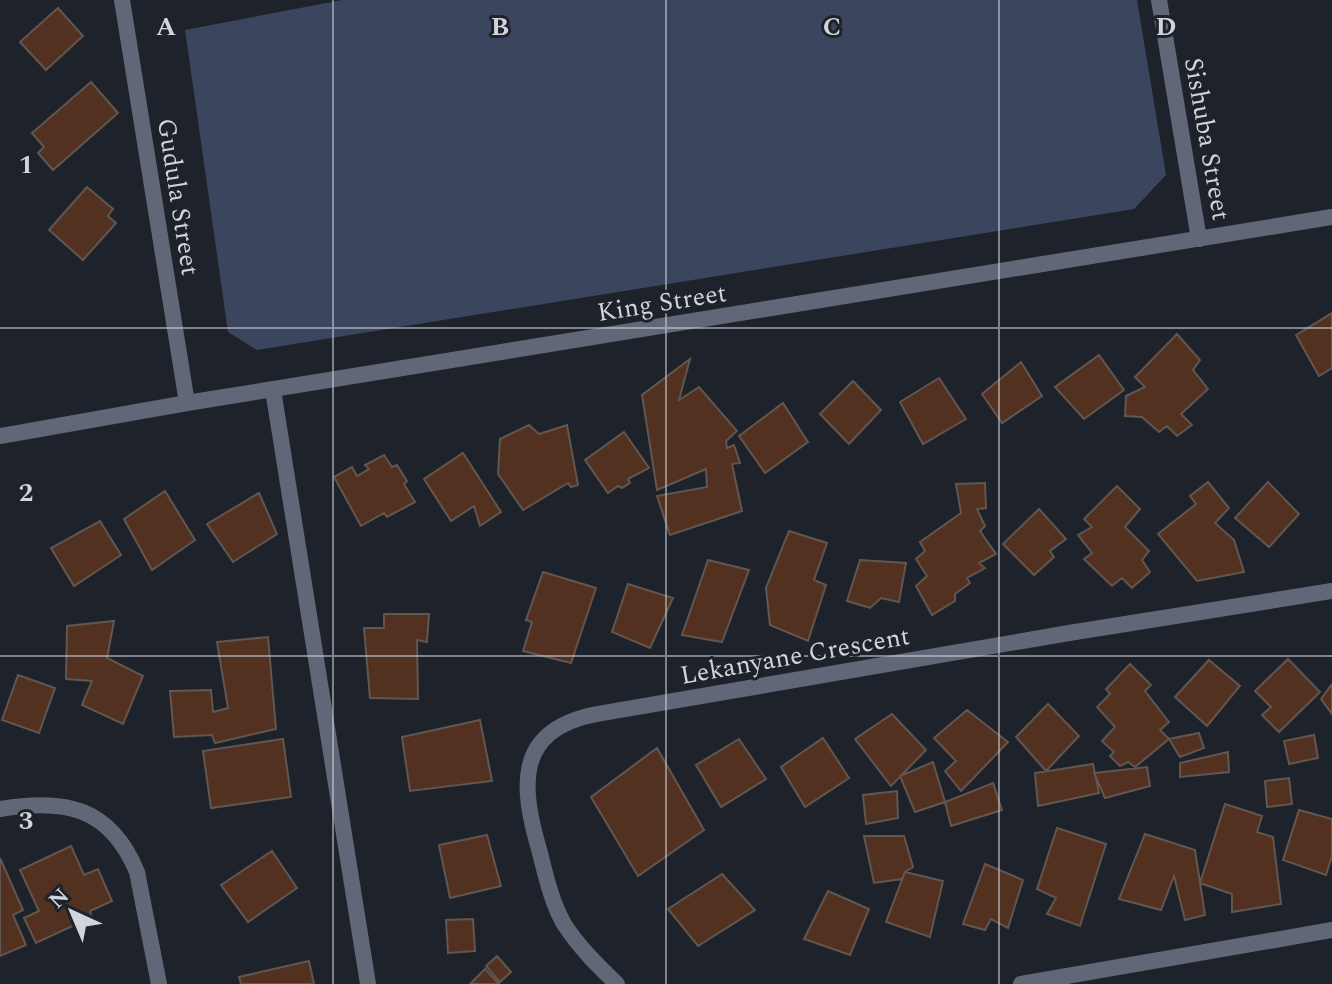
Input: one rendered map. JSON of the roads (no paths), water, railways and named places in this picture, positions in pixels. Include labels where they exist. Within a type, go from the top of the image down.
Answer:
[{"type":"street","name":"Gudula Street","points":[[122,0],[187,403]]},
{"type":"street","name":"Sishuba Street","points":[[1159,0],[1199,239]]},
{"type":"street","name":"King Street","points":[[0,436],[1332,217]]},
{"type":"street","points":[[273,390],[368,984]]},
{"type":"street","name":"Lekanyane Crescent","points":[[617,984],[585,954],[562,921],[528,813],[527,773],[535,752],[558,726],[573,719],[612,712],[1332,591]]},
{"type":"street","points":[[0,809],[51,804],[74,807],[95,817],[116,834],[137,872],[159,984]]},
{"type":"street","points":[[1021,984],[1332,930]]}]
